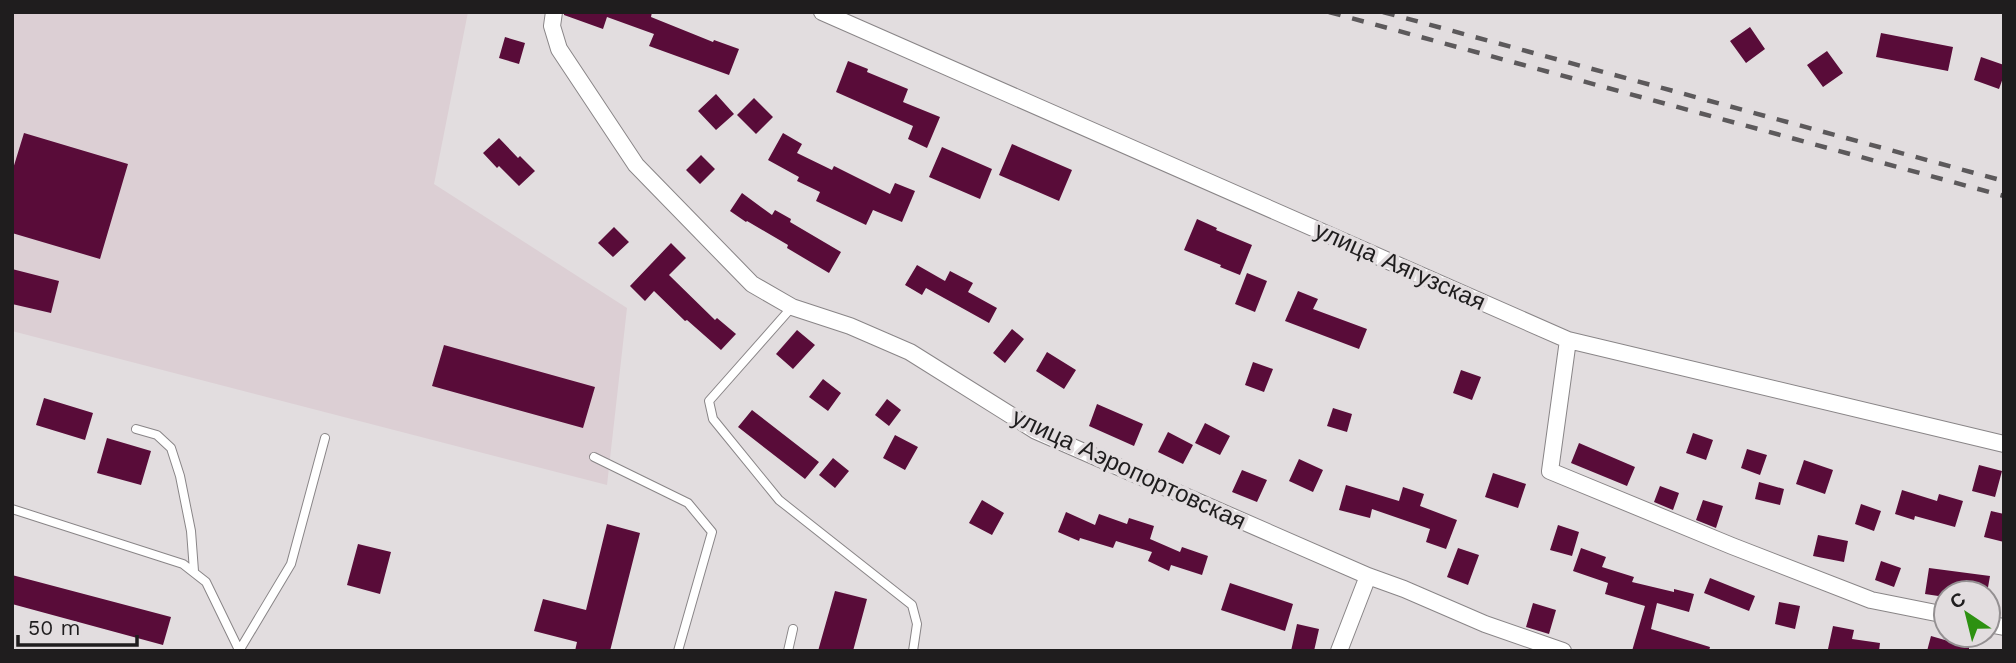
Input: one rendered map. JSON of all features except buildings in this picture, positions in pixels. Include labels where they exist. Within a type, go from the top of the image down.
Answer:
[{"type":"street","name":"улица Аэропортовская","points":[[554,12],[552,26],[559,49],[636,165],[752,284],[793,307],[850,326],[910,352],[1036,431],[1368,576],[1485,624],[1563,651]]},
{"type":"street","name":"улица Аягузская","points":[[822,12],[1568,340],[2004,444]]},
{"type":"street","points":[[1568,340],[1550,471],[1871,600],[1932,612]]},
{"type":"street","points":[[1339,651],[1368,576]]},
{"type":"lane","points":[[793,307],[709,401],[713,419],[779,500],[912,605],[917,624],[913,651]]},
{"type":"lane","points":[[136,429],[157,435],[171,448],[180,476],[191,531],[194,571]]},
{"type":"lane","points":[[239,650],[291,564],[325,438]]},
{"type":"lane","points":[[594,457],[688,503],[712,532],[678,651]]},
{"type":"lane","points":[[12,509],[183,564],[206,582],[239,650]]},
{"type":"lane","points":[[788,651],[793,629]]},
{"type":"shaded area","points":[[12,12],[468,12],[434,184],[627,308],[607,485],[12,331]]},
{"type":"railway","points":[[1329,12],[2004,196]]},
{"type":"railway","points":[[1383,12],[2004,181]]}]
